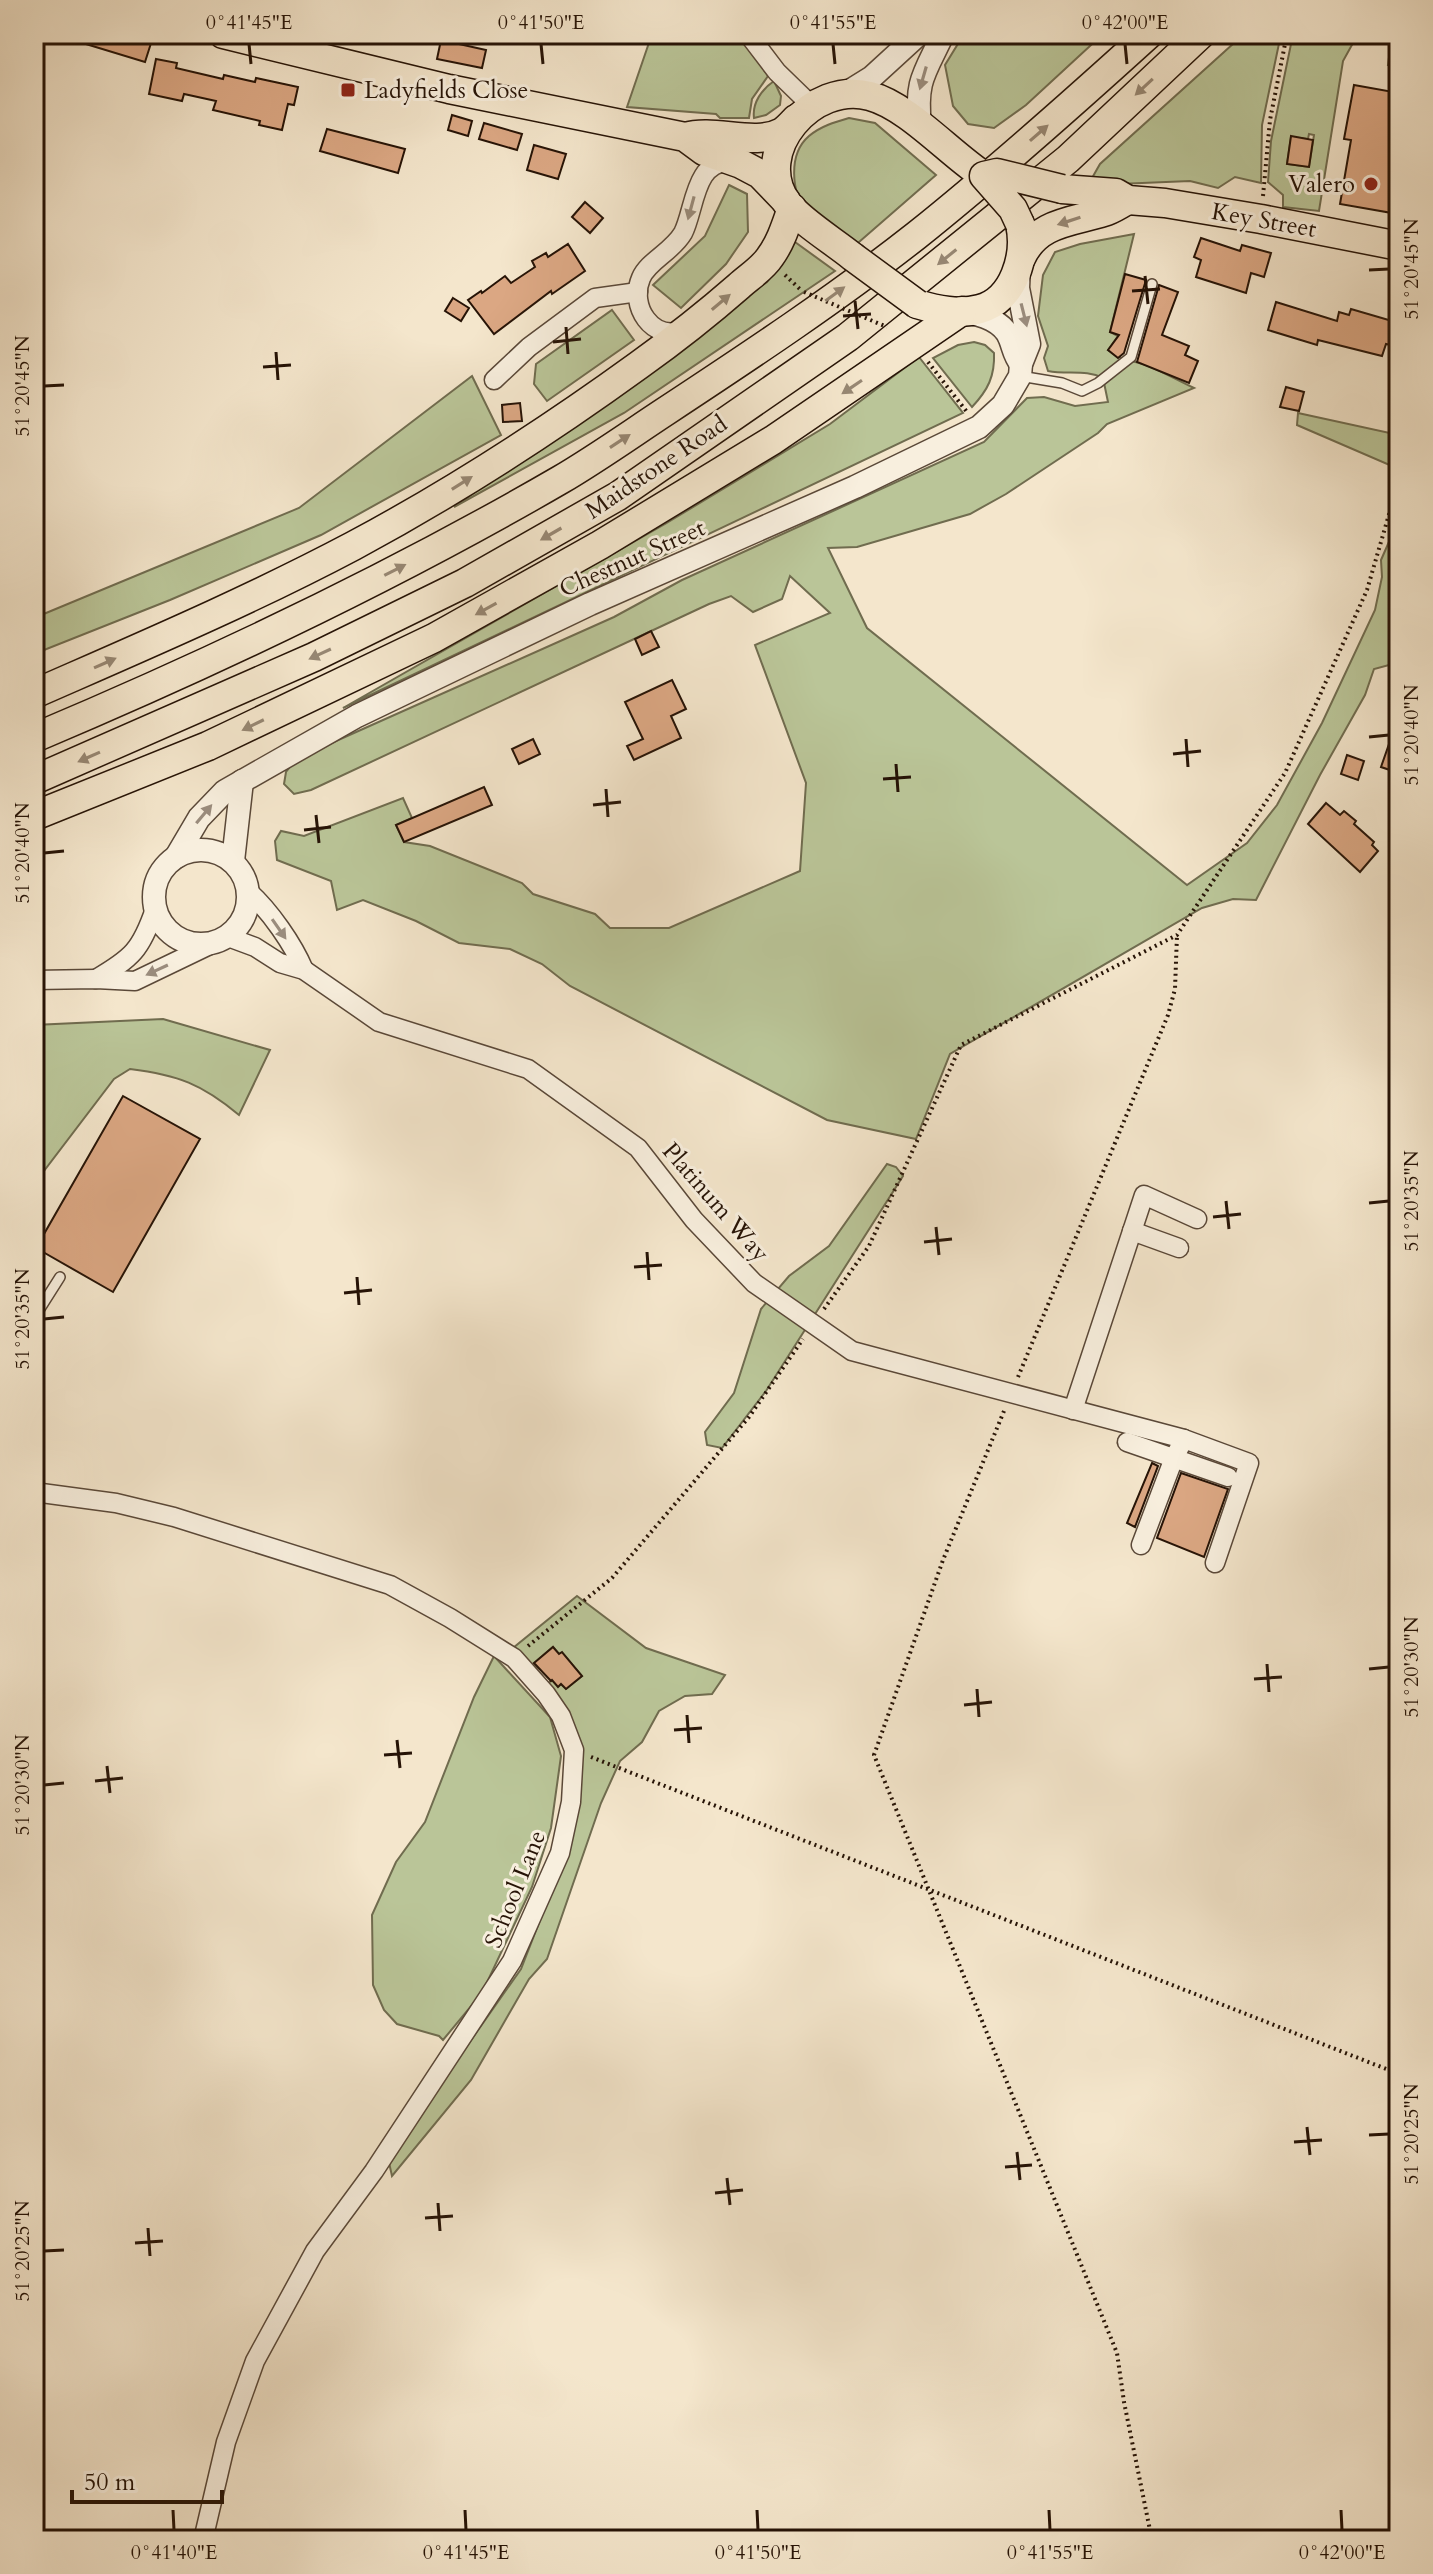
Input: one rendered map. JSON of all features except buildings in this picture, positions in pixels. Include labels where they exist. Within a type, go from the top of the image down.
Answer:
[{"type":"main road","points":[[223,34],[302,43],[449,89],[685,137],[704,151],[741,164],[764,177],[789,204],[917,304],[935,309],[970,310]]},
{"type":"main road","name":"Maidstone Road","points":[[34,738],[174,679],[344,596],[562,478],[745,359],[915,236],[1036,136],[1149,34]]},
{"type":"main road","name":"Maidstone Road","points":[[34,780],[314,657],[452,590],[618,496],[848,337],[1068,159],[1201,34]]},
{"type":"main road","points":[[34,816],[208,746],[434,638],[600,545],[773,440],[970,310],[991,304],[1005,292],[1013,279],[1020,261],[1020,224],[1013,209],[977,171],[920,125],[877,98],[856,93],[843,95],[804,112],[782,131],[771,135],[738,138],[699,133],[685,137]]},
{"type":"main road","points":[[34,694],[186,627],[379,532],[514,451],[690,328],[769,260],[782,237],[789,204],[778,179],[777,164],[782,144],[804,112]]},
{"type":"main road","name":"Key Street","points":[[977,171],[1062,189],[1116,193],[1128,200],[1261,219],[1399,246]]},
{"type":"main road","name":"Key Street","points":[[1020,261],[1032,241],[1056,225],[1105,212],[1128,200]]},
{"type":"street","points":[[748,34],[804,112]]},
{"type":"street","points":[[843,95],[872,77],[919,34]]},
{"type":"street","points":[[920,125],[918,104],[923,70],[943,34]]},
{"type":"street","points":[[690,328],[675,333],[651,324],[641,312],[638,292],[645,271],[666,254],[684,231],[697,187],[705,174],[719,163],[741,164]]},
{"type":"street","name":"Chestnut Street","points":[[176,857],[199,818],[225,791],[357,716],[576,611],[855,487],[979,427],[1003,405],[1020,370],[1029,338],[1018,291],[1020,261]]},
{"type":"street","points":[[494,380],[529,347],[595,298],[638,292]]},
{"type":"street","points":[[970,310],[999,325],[1009,337],[1020,370]]},
{"type":"street","points":[[233,861],[242,781]]},
{"type":"street","points":[[34,980],[135,981],[221,940],[238,928],[248,905],[246,880],[233,861],[220,853],[190,851],[165,866],[157,879],[153,894],[155,909],[161,923],[184,942],[199,945],[221,940]]},
{"type":"street","name":"Platinum Way","points":[[249,892],[263,905],[298,955],[304,970]]},
{"type":"street","points":[[96,979],[127,961],[147,934],[155,909]]},
{"type":"street","name":"Platinum Way","points":[[221,940],[255,947],[280,963],[304,970],[379,1022],[528,1069],[638,1148],[694,1220],[754,1283],[852,1351],[1184,1439],[1249,1463],[1215,1563]]},
{"type":"street","points":[[1073,1410],[1144,1195],[1197,1219]]},
{"type":"street","points":[[1132,1231],[1179,1248]]},
{"type":"street","points":[[1141,1545],[1184,1439]]},
{"type":"street","points":[[1127,1442],[1228,1477]]},
{"type":"street","name":"School Lane","points":[[34,1492],[116,1503],[174,1517],[390,1585],[514,1658],[554,1705],[574,1750],[571,1802],[560,1853],[512,1961],[374,2171],[315,2251],[255,2361],[226,2442],[203,2540]]},
{"type":"lane","points":[[1020,370],[1082,391],[1098,383],[1131,357],[1152,284]]},
{"type":"lane","points":[[34,1318],[60,1277]]},
{"type":"path","points":[[1261,219],[1270,120],[1287,34]]},
{"type":"path","points":[[804,292],[887,327],[914,345],[979,427]]},
{"type":"path","points":[[819,1316],[869,1246],[961,1045],[1177,935],[1285,773],[1367,590],[1399,480]]},
{"type":"path","points":[[1016,1383],[1168,1015],[1175,989],[1177,935]]},
{"type":"path","points":[[514,1658],[612,1578],[749,1417],[810,1328]]},
{"type":"path","points":[[1010,1398],[943,1560],[874,1755],[1117,2353],[1152,2540]]},
{"type":"path","points":[[574,1750],[1399,2074]]},
{"type":"green space","points":[[652,34],[740,34],[768,76],[752,99],[749,118],[720,118],[716,114],[627,107]]},
{"type":"green space","points":[[964,34],[1103,34],[1026,105],[994,128],[968,124],[953,106],[945,65]]},
{"type":"green space","points":[[1244,34],[1281,34],[1262,125],[1261,183],[1235,177],[1218,188],[1190,181],[1118,184],[1092,178],[1100,164]]},
{"type":"green space","points":[[1295,34],[1358,34],[1343,61],[1319,211],[1283,207],[1283,195],[1268,182],[1271,141]],"holes":[[[1309,134],[1314,135],[1309,167],[1287,164],[1291,137],[1308,139]]]},
{"type":"green space","points":[[1392,34],[1399,34],[1399,66],[1388,65]]},
{"type":"green space","points":[[774,81],[781,96],[780,105],[766,115],[754,118],[759,97]]},
{"type":"green space","points":[[849,118],[875,123],[936,175],[851,249],[807,212],[798,194],[794,173],[798,153],[809,136],[823,127]]},
{"type":"green space","points":[[729,185],[747,194],[748,232],[726,264],[681,308],[653,285],[705,236]]},
{"type":"green space","points":[[1134,234],[1110,332],[1118,336],[1108,350],[1194,388],[1107,424],[1006,494],[970,514],[857,547],[828,548],[867,628],[1187,885],[1247,843],[1277,805],[1322,723],[1375,610],[1382,577],[1381,560],[1399,519],[1399,665],[1374,669],[1365,695],[1256,900],[1233,899],[1202,908],[950,1054],[916,1139],[827,1120],[570,986],[542,964],[510,949],[459,943],[416,921],[363,900],[337,910],[331,881],[277,860],[275,841],[281,831],[304,836],[403,798],[412,818],[396,825],[404,842],[430,846],[522,883],[533,894],[595,914],[610,928],[669,928],[800,871],[806,783],[755,645],[830,613],[790,576],[782,599],[753,612],[731,596],[709,604],[311,790],[294,794],[284,784],[286,772],[293,763],[336,741],[614,617],[682,580],[984,442],[1027,398],[1044,397],[1075,406],[1108,402],[1103,378],[1048,371],[1044,358],[1048,346],[1038,316],[1043,275],[1055,252]]},
{"type":"green space","points":[[795,242],[835,271],[624,413],[454,507],[767,282]]},
{"type":"green space","points":[[612,310],[634,340],[547,401],[534,384],[536,364]]},
{"type":"green space","points":[[974,342],[985,345],[994,353],[994,361],[989,382],[972,407],[933,358],[958,345]]},
{"type":"green space","points":[[919,357],[963,413],[343,708],[665,524],[830,424]]},
{"type":"green space","points":[[472,376],[501,435],[321,535],[34,654],[34,618],[299,508]]},
{"type":"green space","points":[[1298,413],[1399,435],[1399,485],[1392,466],[1297,425]]},
{"type":"green space","points":[[163,1019],[270,1050],[239,1115],[201,1088],[162,1074],[130,1069],[114,1079],[34,1184],[34,1025]]},
{"type":"green space","points":[[887,1164],[896,1167],[903,1176],[766,1391],[722,1448],[707,1445],[705,1432],[734,1393],[761,1309],[789,1276],[829,1246]]},
{"type":"green space","points":[[577,1596],[646,1648],[725,1675],[712,1694],[685,1696],[659,1711],[642,1742],[620,1761],[601,1803],[547,1959],[529,1979],[471,2080],[392,2176],[388,2158],[521,1969],[565,1856],[582,1751],[513,1648]],"holes":[[[553,1647],[559,1654],[562,1653],[582,1676],[566,1689],[552,1680],[548,1683],[533,1664]]]},
{"type":"green space","points":[[494,1656],[550,1717],[561,1756],[551,1828],[532,1887],[482,1993],[443,2040],[439,2036],[397,2024],[384,2010],[373,1985],[372,1915],[396,1862],[425,1822],[474,1697]]},
{"type":"place","name":"Ladyfields Close","points":[[348,90]]},
{"type":"place","name":"Valero","points":[[1371,184]]}]
